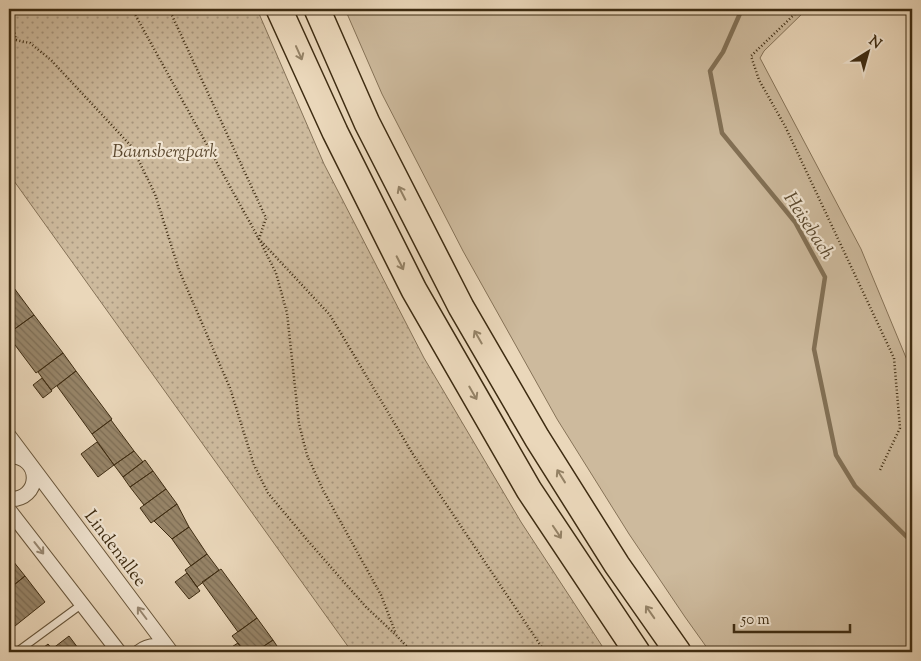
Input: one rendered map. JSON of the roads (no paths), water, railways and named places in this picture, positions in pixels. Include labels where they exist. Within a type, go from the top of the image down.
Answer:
[{"type":"highway","points":[[279,9],[335,132],[414,290],[529,490],[637,652]]},
{"type":"highway","points":[[317,9],[367,123],[461,307],[537,438],[617,565],[678,652]]},
{"type":"street","name":"Lindenallee","points":[[9,436],[171,652]]},
{"type":"street","name":"Lindenallee","points":[[9,456],[17,456],[31,466]]},
{"type":"street","points":[[9,499],[18,499],[30,491],[34,480],[31,466]]},
{"type":"street","points":[[9,510],[119,652]]},
{"type":"street","name":"Lindenallee","points":[[139,652],[148,646],[155,645],[171,652]]},
{"type":"lane","points":[[18,651],[82,604]]},
{"type":"waterway","name":"Heisebach","points":[[742,9],[723,52],[710,71],[722,133],[795,222],[825,277],[814,349],[836,455],[855,486],[912,542]]},
{"type":"park label","name":"Baunsbergpark","points":[[165,151]]}]
